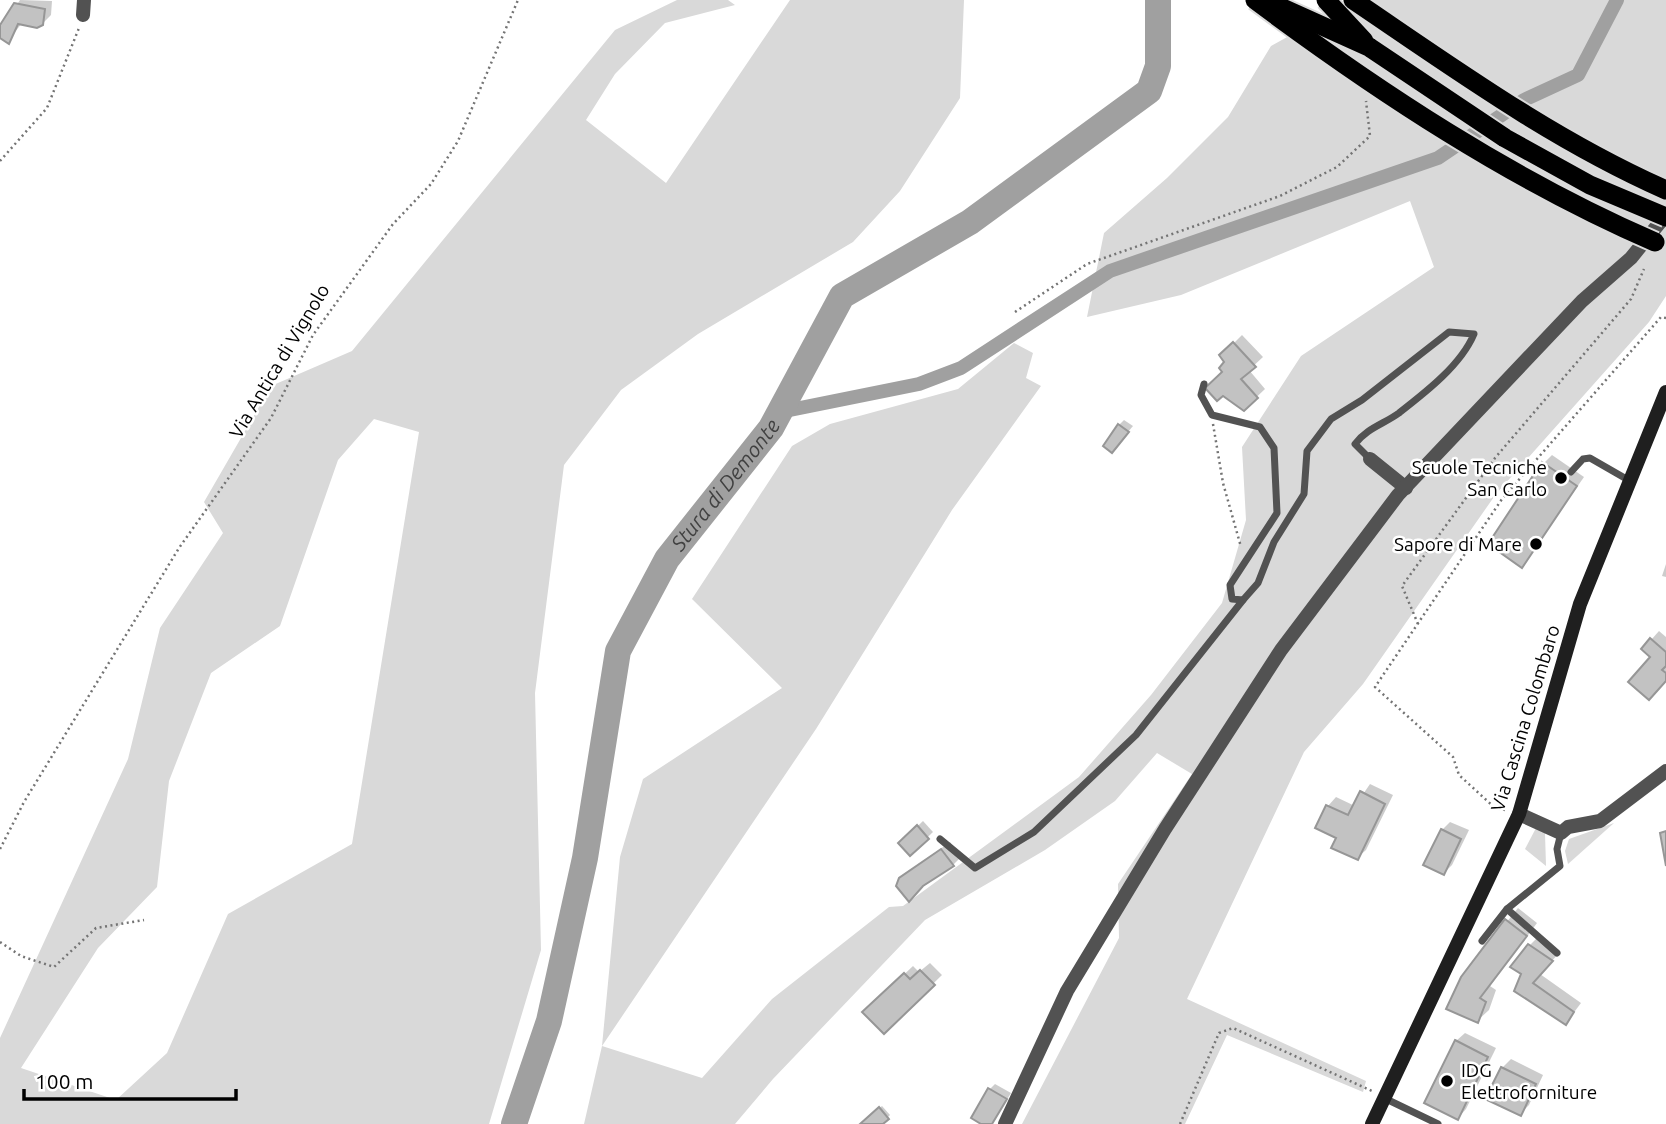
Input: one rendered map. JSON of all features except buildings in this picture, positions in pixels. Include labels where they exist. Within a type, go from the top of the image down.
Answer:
[{"type":"highway","points":[[1255,0],[1493,161],[1566,202],[1661,245]]},
{"type":"highway","points":[[1264,0],[1370,47],[1537,157],[1590,185],[1666,216]]},
{"type":"highway","points":[[1326,0],[1370,47]]},
{"type":"highway","points":[[1353,0],[1524,116],[1581,149],[1666,190]]},
{"type":"main road","name":"Via Cascina Colombaro","points":[[1372,1124],[1519,814],[1580,604],[1666,392]]},
{"type":"street","points":[[83,15],[84,0]]},
{"type":"street","points":[[1005,1124],[1067,991],[1165,829],[1281,650],[1400,484],[1583,301],[1631,258],[1666,216]]},
{"type":"street","points":[[1370,458],[1400,484]]},
{"type":"street","points":[[1519,814],[1561,833],[1568,827],[1600,821],[1666,771]]},
{"type":"lane","points":[[940,839],[975,868],[1034,832],[1136,734],[1258,583],[1274,542],[1304,494],[1307,451],[1331,419],[1362,400],[1449,332],[1474,334],[1466,353],[1398,414],[1363,433],[1355,444],[1370,458]]},
{"type":"lane","points":[[1204,384],[1200,395],[1212,415],[1260,427],[1274,448],[1278,513],[1230,585],[1232,599],[1243,600]]},
{"type":"lane","points":[[1571,472],[1583,459],[1590,458],[1630,481]]},
{"type":"lane","points":[[1482,941],[1507,909],[1560,866],[1557,849],[1561,833]]},
{"type":"lane","points":[[1507,909],[1557,953]]},
{"type":"lane","points":[[1384,1098],[1438,1124]]},
{"type":"path","name":"Via Antica di Vignolo","points":[[0,849],[24,802],[179,548],[271,418],[313,335],[393,224],[432,184],[458,141],[518,0]]},
{"type":"path","points":[[0,162],[47,108],[71,54],[83,15]]},
{"type":"path","points":[[1014,312],[1087,264],[1280,196],[1337,167],[1370,136],[1364,94]]},
{"type":"path","points":[[1418,624],[1402,586],[1495,458],[1631,299],[1644,269]]},
{"type":"path","points":[[1519,814],[1495,808],[1459,775],[1453,757],[1375,687],[1502,499],[1661,317],[1666,318]]},
{"type":"path","points":[[1212,415],[1223,483],[1237,524],[1243,565]]},
{"type":"path","points":[[0,942],[21,956],[54,967],[96,928],[144,920]]},
{"type":"path","points":[[1180,1124],[1219,1033],[1225,1028],[1233,1028],[1363,1085],[1384,1098]]},
{"type":"shaded area","points":[[677,0],[728,0],[735,5],[665,23],[615,74],[586,120],[666,183],[790,0],[964,0],[960,98],[900,191],[853,242],[698,334],[621,390],[564,465],[535,693],[541,950],[489,1124],[0,1124],[0,1038],[128,759],[160,628],[223,533],[204,502],[271,386],[352,351],[615,30]],"holes":[[[374,419],[419,432],[352,844],[228,914],[167,1053],[116,1100],[21,1068],[98,948],[157,887],[169,781],[211,673],[280,626],[338,460]]]},
{"type":"shaded area","points":[[1354,0],[1666,0],[1666,296],[1649,322],[1496,494],[1363,684],[1304,752],[1187,999],[1366,1081],[1363,1092],[1227,1035],[1185,1124],[1022,1124],[1119,938],[1118,884],[1192,774],[1157,753],[1115,801],[1045,850],[925,920],[773,1079],[735,1124],[584,1124],[602,1046],[702,1078],[772,999],[889,907],[903,906],[1079,777],[1151,695],[1222,603],[1246,520],[1242,447],[1301,356],[1434,267],[1410,201],[1181,295],[1087,317],[1104,233],[1167,178],[1228,117],[1271,46]]},
{"type":"shaded area","points":[[1014,343],[1033,353],[1026,378],[1041,386],[952,510],[816,729],[602,1046],[620,857],[643,779],[782,688],[692,599],[792,446],[830,424],[958,389]]},
{"type":"shaded area","points":[[1614,823],[1568,864],[1565,851],[1569,839]]},
{"type":"shaded area","points":[[1536,828],[1545,833],[1546,866],[1525,849]]},
{"type":"waterway","name":"Stura di Demonte","points":[[514,1124],[549,1021],[585,858],[618,651],[667,559],[771,428],[842,296],[970,222],[1149,91],[1158,66],[1158,0]]},
{"type":"waterway","points":[[780,412],[919,384],[961,368],[1110,271],[1438,158],[1524,100],[1578,75],[1617,0]]},
{"type":"place","name":"Scuole Tecniche San Carlo","points":[[1561,478]]},
{"type":"place","name":"Sapore di Mare","points":[[1536,544]]},
{"type":"place","name":"IDG Elettroforniture","points":[[1447,1081]]}]
